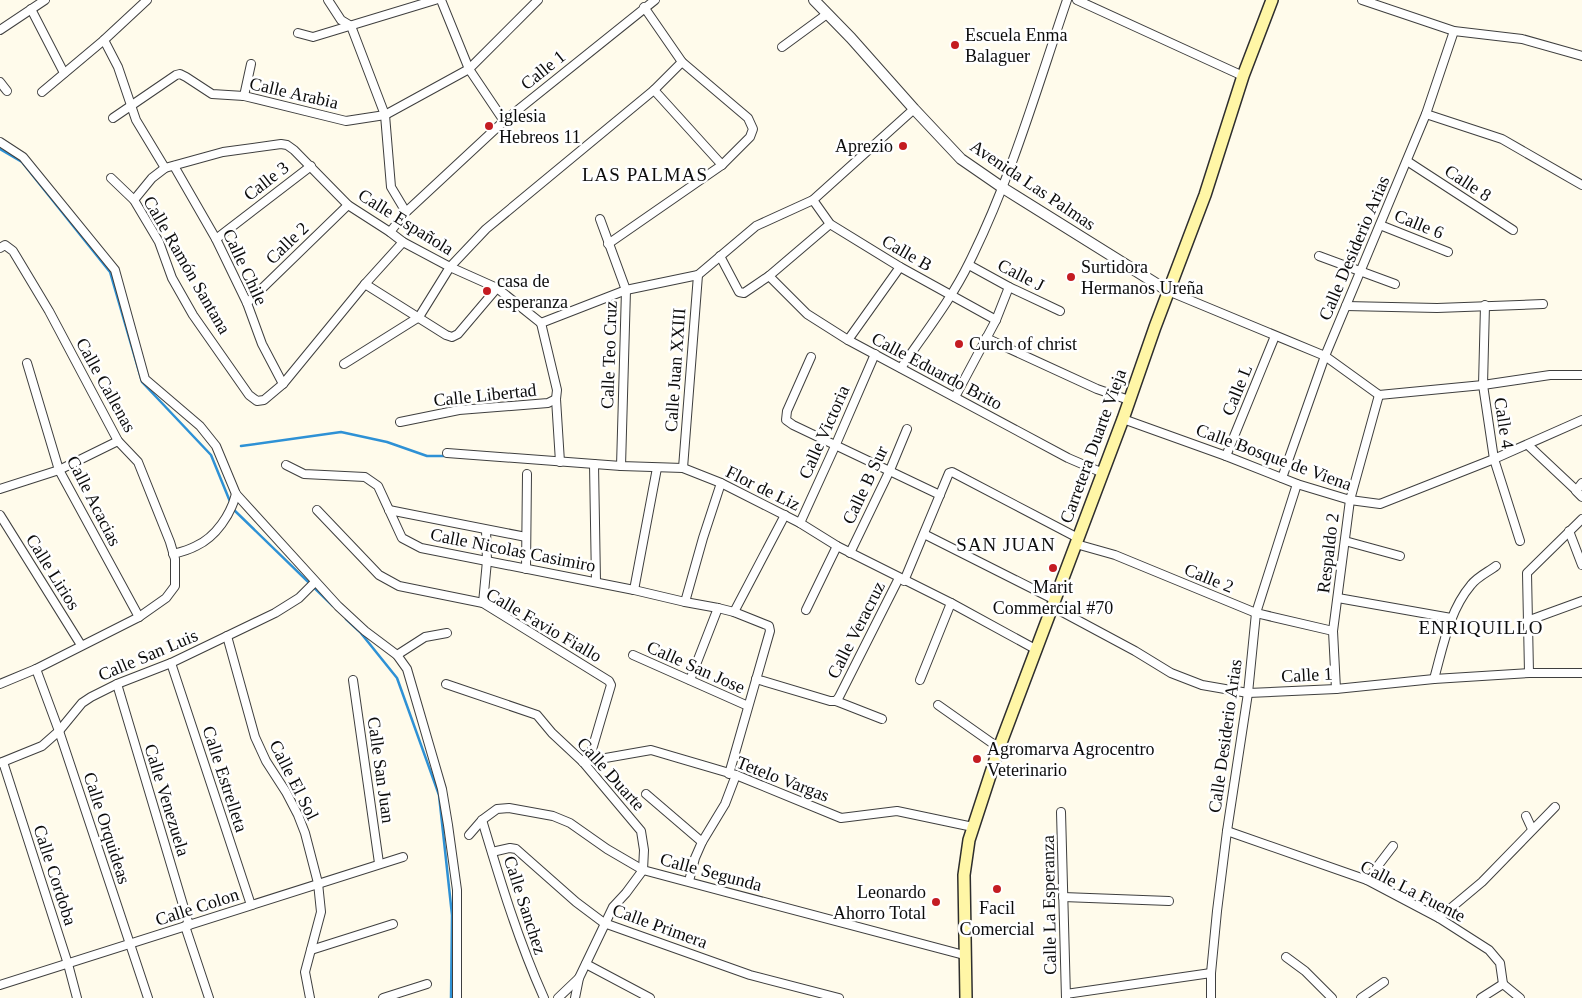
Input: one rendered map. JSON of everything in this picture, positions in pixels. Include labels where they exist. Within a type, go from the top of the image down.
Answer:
[{"type":"main road","name":"Carretera Duarte Vieja","points":[[966,998],[964,875],[969,840],[999,748],[1205,195],[1243,76],[1272,0]]},
{"type":"street","points":[[0,30],[45,0]]},
{"type":"street","points":[[42,92],[148,0]]},
{"type":"street","points":[[328,0],[341,20],[351,26],[385,115],[391,187],[406,212]]},
{"type":"street","points":[[298,33],[313,37],[435,0]]},
{"type":"street","points":[[441,0],[469,69],[504,121]]},
{"type":"street","name":"Calle Arabia","points":[[113,118],[180,74],[212,94],[244,96],[346,121],[385,115],[469,69],[538,0]]},
{"type":"street","name":"Calle 1","points":[[390,232],[406,212],[504,121],[655,0]]},
{"type":"street","name":"Avenida Las Palmas","points":[[814,0],[961,159],[1003,188],[1168,291]]},
{"type":"street","points":[[900,368],[969,264],[1003,188],[1067,0]]},
{"type":"street","points":[[1076,0],[1243,76]]},
{"type":"street","points":[[1362,0],[1454,31],[1522,39],[1582,56]]},
{"type":"street","points":[[608,244],[722,165],[750,137],[752,129],[748,118],[682,62],[644,7]]},
{"type":"street","points":[[31,9],[64,73]]},
{"type":"street","points":[[782,47],[827,14]]},
{"type":"street","name":"Calle Desiderio Arias","points":[[1282,478],[1325,356],[1426,114],[1454,31]]},
{"type":"street","points":[[104,40],[118,67],[136,120],[165,168],[152,178],[134,200]]},
{"type":"street","points":[[344,364],[419,317],[450,267],[486,229],[654,90],[682,62]]},
{"type":"street","points":[[244,96],[251,64]]},
{"type":"street","points":[[0,82],[7,91]]},
{"type":"street","points":[[654,90],[722,165]]},
{"type":"street","points":[[541,323],[626,290],[698,275],[756,226],[813,200],[914,109]]},
{"type":"street","points":[[1426,114],[1502,139],[1582,185]]},
{"type":"street","points":[[0,142],[23,156],[115,270],[145,379],[200,426],[216,446],[236,494],[315,582],[365,631],[396,655],[407,669],[442,789],[457,890],[457,998]]},
{"type":"street","name":"Calle Española","points":[[165,168],[231,150],[281,144],[287,145],[311,166],[348,205],[403,242],[450,267],[498,288],[541,323]]},
{"type":"street","name":"Calle 8","points":[[1407,161],[1513,230]]},
{"type":"street","name":"Calle Chile","points":[[174,166],[216,239],[247,303],[262,344],[283,384]]},
{"type":"street","name":"Calle 3","points":[[216,239],[311,166]]},
{"type":"street","name":"Calle Ramón Santana","points":[[111,178],[134,200],[159,242],[172,278],[193,315],[249,395],[257,401],[264,400],[283,384]]},
{"type":"street","name":"Calle B","points":[[813,200],[830,224],[900,267],[996,320]]},
{"type":"street","name":"Calle 2","points":[[247,303],[348,205]]},
{"type":"street","name":"Calle Teo Cruz","points":[[600,219],[626,290],[621,466]]},
{"type":"street","points":[[720,256],[739,292],[744,293],[769,276],[830,224]]},
{"type":"street","name":"Calle 6","points":[[1380,225],[1448,252]]},
{"type":"street","points":[[283,384],[365,284],[403,242]]},
{"type":"street","name":"Calle Callenas","points":[[2,247],[13,251],[49,311],[118,441],[138,462],[170,542],[173,554],[175,586],[166,598],[139,618]]},
{"type":"street","points":[[1319,256],[1395,284]]},
{"type":"street","name":"Calle J","points":[[969,264],[1009,287],[1060,311]]},
{"type":"street","points":[[848,340],[900,267]]},
{"type":"street","name":"Calle Juan XXIII","points":[[683,468],[698,275]]},
{"type":"street","name":"Calle Eduardo Brito","points":[[769,276],[807,314],[848,340],[1068,458],[1103,473]]},
{"type":"street","points":[[365,284],[452,337],[458,334],[498,288]]},
{"type":"street","points":[[955,397],[996,320],[1009,287]]},
{"type":"street","points":[[1168,291],[1325,356],[1379,395],[1483,385],[1550,375],[1582,375]]},
{"type":"street","points":[[1346,306],[1437,308],[1543,304]]},
{"type":"street","name":"Calle 4","points":[[1485,305],[1483,385],[1494,460],[1520,541]]},
{"type":"street","name":"Calle Libertad","points":[[400,422],[459,410],[548,403],[556,399],[557,390],[541,323]]},
{"type":"street","name":"Calle L","points":[[1226,456],[1275,336]]},
{"type":"street","points":[[986,338],[1097,389],[1129,400]]},
{"type":"street","name":"Calle Victoria","points":[[800,522],[875,354]]},
{"type":"street","points":[[811,357],[787,410],[786,420],[940,495]]},
{"type":"street","name":"Calle Acacias","points":[[27,363],[59,470],[139,618]]},
{"type":"street","name":"Respaldo 2","points":[[1336,689],[1333,631],[1350,500],[1379,395]]},
{"type":"street","points":[[556,399],[560,462]]},
{"type":"street","name":"Calle Bosque de Viena","points":[[1123,419],[1298,484],[1350,500],[1380,504],[1494,460],[1582,420]]},
{"type":"street","name":"Calle B Sur","points":[[850,553],[890,470],[907,428]]},
{"type":"street","points":[[0,489],[59,470],[118,441]]},
{"type":"street","points":[[1528,445],[1579,494],[1582,483]]},
{"type":"street","name":"Flor de Liz","points":[[447,453],[621,466],[683,468],[721,483],[800,522],[837,546],[951,603],[1037,650]]},
{"type":"street","points":[[594,464],[596,582]]},
{"type":"street","name":"Calle Nicolas Casimiro","points":[[286,465],[304,474],[365,477],[378,486],[402,538],[420,548],[718,608],[734,612],[768,626],[770,631],[756,679]]},
{"type":"street","points":[[634,590],[657,468]]},
{"type":"street","name":"Calle 2","points":[[952,472],[1077,541],[1256,613],[1333,631]]},
{"type":"street","name":"Calle Veracruz","points":[[756,679],[830,701],[836,701],[902,580],[924,534],[949,473],[952,472]]},
{"type":"street","points":[[526,569],[527,474]]},
{"type":"street","points":[[685,602],[721,483]]},
{"type":"street","name":"Calle Desiderio Arias","points":[[1211,998],[1211,973],[1227,831],[1248,693],[1256,613],[1298,484]]},
{"type":"street","points":[[173,554],[197,546],[205,540],[229,513],[236,494]]},
{"type":"street","name":"Calle Favio Fiallo","points":[[317,510],[379,575],[399,586],[483,603],[611,683],[612,685],[591,753],[583,762]]},
{"type":"street","points":[[389,510],[526,537]]},
{"type":"street","points":[[734,612],[784,514]]},
{"type":"street","name":"Calle Lirios","points":[[0,515],[81,645]]},
{"type":"street","points":[[1529,673],[1527,573],[1582,519]]},
{"type":"street","points":[[483,603],[487,561],[486,530]]},
{"type":"street","points":[[1569,531],[1582,565]]},
{"type":"street","name":"Calle 1","points":[[924,534],[1054,603],[1171,673],[1202,685],[1248,693],[1336,689],[1434,679],[1529,673],[1582,673]]},
{"type":"street","points":[[1345,541],[1400,556]]},
{"type":"street","points":[[806,610],[837,546]]},
{"type":"street","points":[[1434,679],[1451,618],[1472,584],[1496,566]]},
{"type":"street","name":"Calle San Luis","points":[[2,763],[42,746],[59,731],[82,703],[101,691],[171,663],[275,613],[299,598],[315,582]]},
{"type":"street","points":[[1338,598],[1451,618]]},
{"type":"street","points":[[1527,621],[1582,601]]},
{"type":"street","points":[[920,680],[951,603]]},
{"type":"street","points":[[690,680],[718,608]]},
{"type":"street","points":[[0,684],[36,669],[81,645],[139,618]]},
{"type":"street","points":[[396,655],[425,637],[447,633]]},
{"type":"street","name":"Calle El Sol","points":[[227,636],[255,737],[266,761],[298,815],[305,833],[318,883],[321,912],[305,972],[310,998]]},
{"type":"street","name":"Calle San Jose","points":[[633,655],[748,706]]},
{"type":"street","name":"Calle Estrelleta","points":[[171,663],[251,905]]},
{"type":"street","name":"Calle Orquideas","points":[[36,669],[59,731],[148,998]]},
{"type":"street","points":[[689,881],[695,858],[702,842],[725,804],[756,679]]},
{"type":"street","name":"Calle San Juan","points":[[353,680],[379,863]]},
{"type":"street","name":"Calle Venezuela","points":[[117,684],[209,998]]},
{"type":"street","name":"Calle Duarte","points":[[446,684],[537,715],[552,733],[583,762],[641,831],[644,850],[643,870]]},
{"type":"street","points":[[836,701],[882,719]]},
{"type":"street","points":[[938,705],[999,748]]},
{"type":"street","name":"Tetelo Vargas","points":[[583,762],[651,750],[732,774],[841,818],[897,811],[973,827]]},
{"type":"street","name":"Calle Cordoba","points":[[2,763],[68,964],[77,998]]},
{"type":"street","points":[[646,794],[702,842]]},
{"type":"street","points":[[1439,918],[1482,882],[1532,828],[1555,807]]},
{"type":"street","name":"Calle Segunda","points":[[469,834],[482,820],[497,809],[509,808],[553,816],[570,823],[607,849],[643,870],[964,955]]},
{"type":"street","name":"Calle La Esperanza","points":[[1061,812],[1066,996]]},
{"type":"street","points":[[1526,816],[1532,828]]},
{"type":"street","name":"Calle Sanchez","points":[[482,820],[526,958],[544,998]]},
{"type":"street","name":"Calle La Fuente","points":[[1227,831],[1367,880],[1439,918],[1489,950],[1500,963],[1503,984]]},
{"type":"street","points":[[1367,880],[1394,846]]},
{"type":"street","name":"Calle Primera","points":[[492,852],[510,848],[516,849],[576,902],[604,923],[750,975],[839,998]]},
{"type":"street","name":"Calle Colon","points":[[0,985],[379,863],[403,857]]},
{"type":"street","points":[[575,998],[579,978],[612,907],[626,893],[643,870]]},
{"type":"street","points":[[1063,897],[1169,901]]},
{"type":"street","points":[[311,950],[393,924]]},
{"type":"street","points":[[1286,957],[1305,971],[1332,998]]},
{"type":"street","points":[[586,964],[644,996]]},
{"type":"street","points":[[1066,996],[1211,973]]},
{"type":"street","points":[[558,998],[579,978]]},
{"type":"street","points":[[1360,998],[1384,982]]},
{"type":"street","points":[[383,998],[427,984]]},
{"type":"street","points":[[1481,998],[1503,984],[1520,998]]},
{"type":"waterway","points":[[0,149],[22,162],[110,272],[142,382],[211,455],[231,504]]},
{"type":"waterway","points":[[241,446],[341,432],[387,442],[427,456],[448,456]]},
{"type":"waterway","points":[[233,509],[333,606]]},
{"type":"waterway","points":[[346,619],[360,632],[397,678],[439,795],[452,915],[451,998]]},
{"type":"place","name":"Escuela Enma Balaguer","points":[[955,45]]},
{"type":"place","name":"iglesia Hebreos 11","points":[[489,126]]},
{"type":"place","name":"Aprezio","points":[[903,146]]},
{"type":"place","name":"Surtidora Hermanos Ureña","points":[[1071,277]]},
{"type":"place","name":"casa de esperanza","points":[[487,291]]},
{"type":"place","name":"Curch of christ","points":[[959,344]]},
{"type":"place","name":"Marit Commercial #70","points":[[1053,568]]},
{"type":"place","name":"Agromarva Agrocentro Veterinario","points":[[977,759]]},
{"type":"place","name":"Facil Comercial","points":[[997,889]]},
{"type":"place","name":"Leonardo Ahorro Total","points":[[936,902]]},
{"type":"district","name":"LAS PALMAS","points":[[645,174]]},
{"type":"district","name":"SAN JUAN","points":[[1006,544]]},
{"type":"district","name":"ENRIQUILLO","points":[[1481,627]]}]
